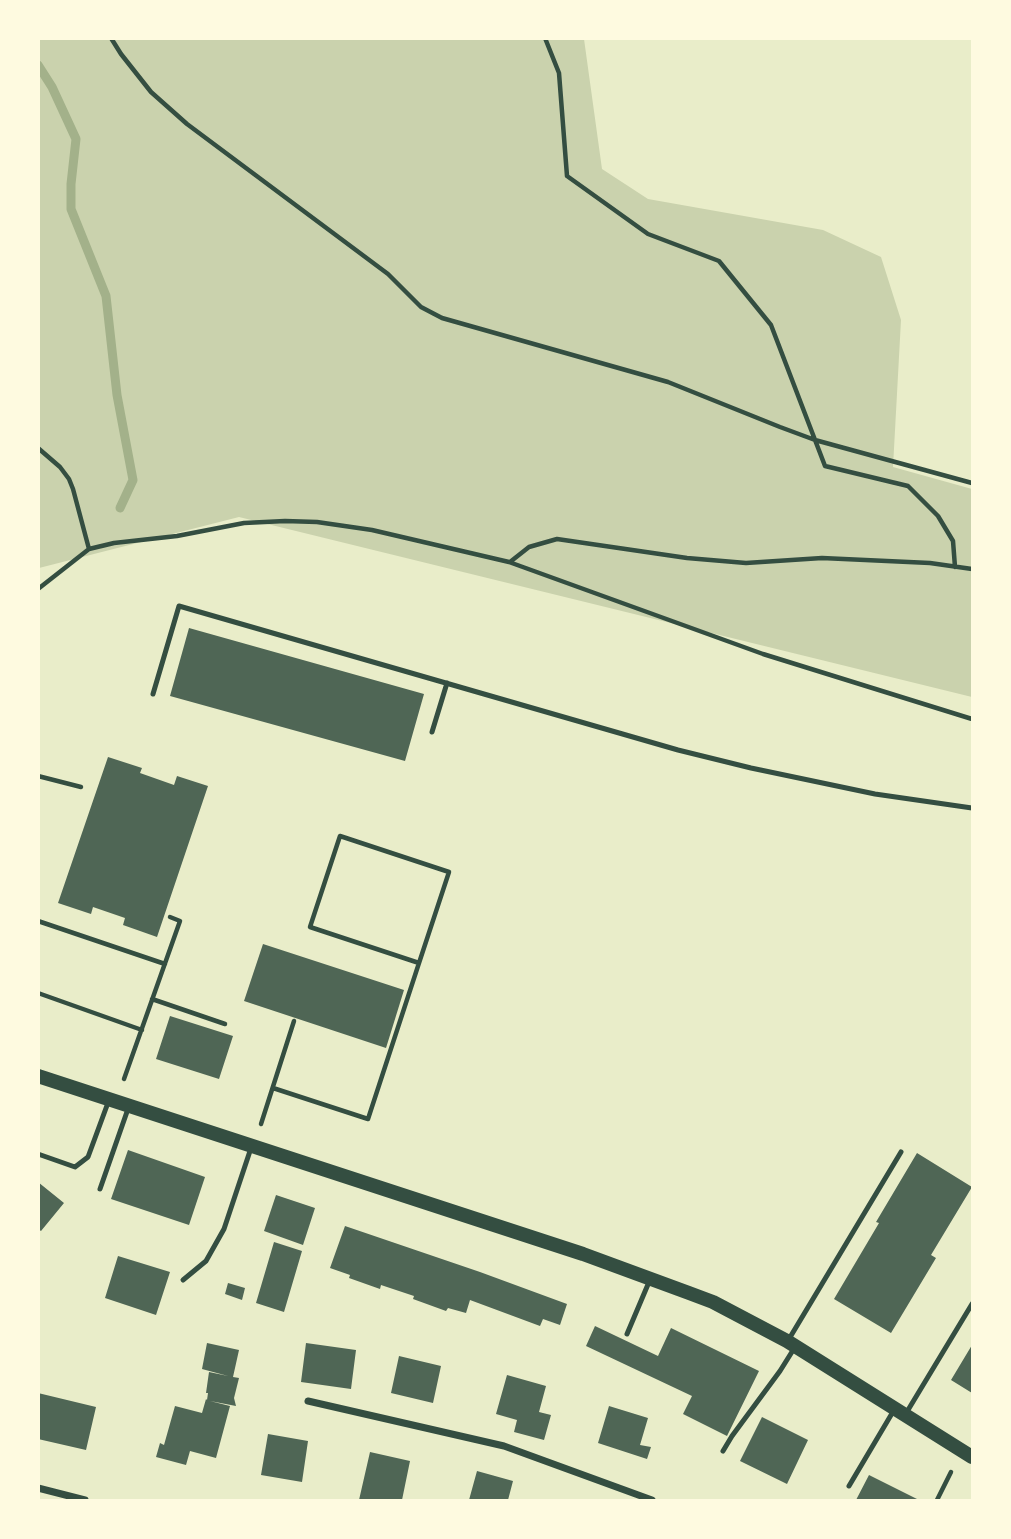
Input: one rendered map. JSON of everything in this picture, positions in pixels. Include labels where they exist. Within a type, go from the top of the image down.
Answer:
[{"type":"main road","points":[[38,1076],[544,1241],[651,1278],[713,1303],[791,1344],[972,1457]]},
{"type":"street","points":[[308,1401],[504,1446],[652,1500]]},
{"type":"street","points":[[38,1488],[85,1500]]},
{"type":"lane","points":[[153,694],[179,606],[678,750],[875,794],[972,808]]},
{"type":"lane","points":[[432,732],[447,684]]},
{"type":"lane","points":[[38,1154],[75,1167],[88,1157],[110,1099]]},
{"type":"lane","points":[[100,1189],[129,1105]]},
{"type":"lane","points":[[183,1279],[206,1261],[224,1229],[252,1145]]},
{"type":"lane","points":[[723,1451],[780,1371],[791,1344],[901,1152]]},
{"type":"lane","points":[[627,1334],[651,1278]]},
{"type":"lane","points":[[849,1486],[972,1304]]},
{"type":"path","points":[[111,38],[151,92],[187,124],[388,274],[421,307],[442,317],[668,382],[816,440],[972,483]]},
{"type":"path","points":[[545,38],[559,73],[567,176],[648,234],[719,261],[771,325],[824,466],[908,486],[938,516],[953,541],[955,567]]},
{"type":"path","points":[[38,448],[60,467],[69,479],[89,549]]},
{"type":"path","points":[[38,589],[89,549],[114,543],[177,536],[244,523],[306,522],[372,530],[509,562],[763,654],[972,719]]},
{"type":"path","points":[[509,562],[529,547],[557,540],[687,558],[746,563],[822,558],[930,563],[972,569]]},
{"type":"path","points":[[38,776],[81,787]]},
{"type":"path","points":[[273,1088],[369,1119],[449,872],[340,836],[310,928],[419,963]]},
{"type":"path","points":[[124,1079],[180,921],[170,917]]},
{"type":"path","points":[[38,922],[165,964]]},
{"type":"path","points":[[38,993],[142,1030]]},
{"type":"path","points":[[152,999],[225,1024]]},
{"type":"path","points":[[261,1124],[294,1021]]},
{"type":"path","points":[[937,1500],[951,1472]]},
{"type":"green space","points":[[39,39],[584,39],[602,169],[648,199],[823,230],[881,257],[901,320],[893,467],[972,489],[972,697],[239,517],[39,568]]},
{"type":"building","points":[[189,628],[424,694],[405,761],[170,696]]},
{"type":"building","points":[[108,757],[142,768],[140,773],[174,785],[177,776],[208,786],[157,937],[123,925],[125,918],[93,907],[91,914],[58,903]]},
{"type":"building","points":[[263,944],[404,990],[386,1048],[244,1001]]},
{"type":"building","points":[[170,1016],[233,1036],[219,1079],[156,1059]]},
{"type":"building","points":[[128,1150],[205,1177],[189,1225],[111,1199]]},
{"type":"building","points":[[917,1153],[972,1187],[931,1255],[936,1258],[891,1333],[834,1299]]},
{"type":"building","points":[[38,1182],[64,1203],[41,1231],[38,1229]]},
{"type":"building","points":[[276,1195],[315,1208],[303,1245],[264,1231]]},
{"type":"building","points":[[345,1226],[567,1304],[560,1325],[543,1319],[540,1326],[470,1300],[466,1313],[448,1308],[446,1311],[413,1299],[414,1296],[381,1285],[380,1289],[349,1278],[350,1275],[330,1268]]},
{"type":"building","points":[[274,1242],[302,1251],[284,1312],[256,1303]]},
{"type":"building","points":[[118,1256],[170,1272],[156,1315],[105,1298]]},
{"type":"building","points":[[228,1283],[245,1288],[242,1300],[225,1294]]},
{"type":"building","points":[[595,1326],[658,1356],[671,1328],[759,1371],[727,1436],[683,1414],[692,1396],[586,1346]]},
{"type":"building","points":[[207,1343],[239,1350],[233,1377],[239,1378],[234,1398],[236,1406],[210,1401],[230,1406],[216,1458],[190,1451],[186,1465],[156,1457],[160,1443],[164,1445],[175,1406],[202,1413],[207,1400],[209,1372],[228,1376],[202,1369]]},
{"type":"building","points":[[306,1343],[356,1350],[351,1389],[301,1382]]},
{"type":"building","points":[[972,1345],[972,1393],[951,1380]]},
{"type":"building","points":[[399,1356],[441,1366],[433,1403],[391,1393]]},
{"type":"building","points":[[507,1375],[546,1386],[539,1412],[551,1415],[544,1440],[514,1432],[517,1420],[496,1414]]},
{"type":"building","points":[[38,1393],[96,1407],[86,1450],[38,1439]]},
{"type":"building","points":[[609,1406],[648,1418],[640,1445],[651,1447],[647,1459],[598,1443]]},
{"type":"building","points":[[762,1417],[808,1440],[787,1484],[740,1461]]},
{"type":"building","points":[[268,1434],[308,1441],[302,1482],[261,1475]]},
{"type":"building","points":[[370,1452],[410,1461],[402,1500],[359,1500]]},
{"type":"building","points":[[477,1471],[513,1481],[508,1500],[469,1500]]},
{"type":"building","points":[[869,1475],[919,1500],[856,1500]]},
{"type":"waterway","points":[[38,65],[52,87],[76,139],[71,209],[106,296],[117,395],[133,480],[120,508]]}]
